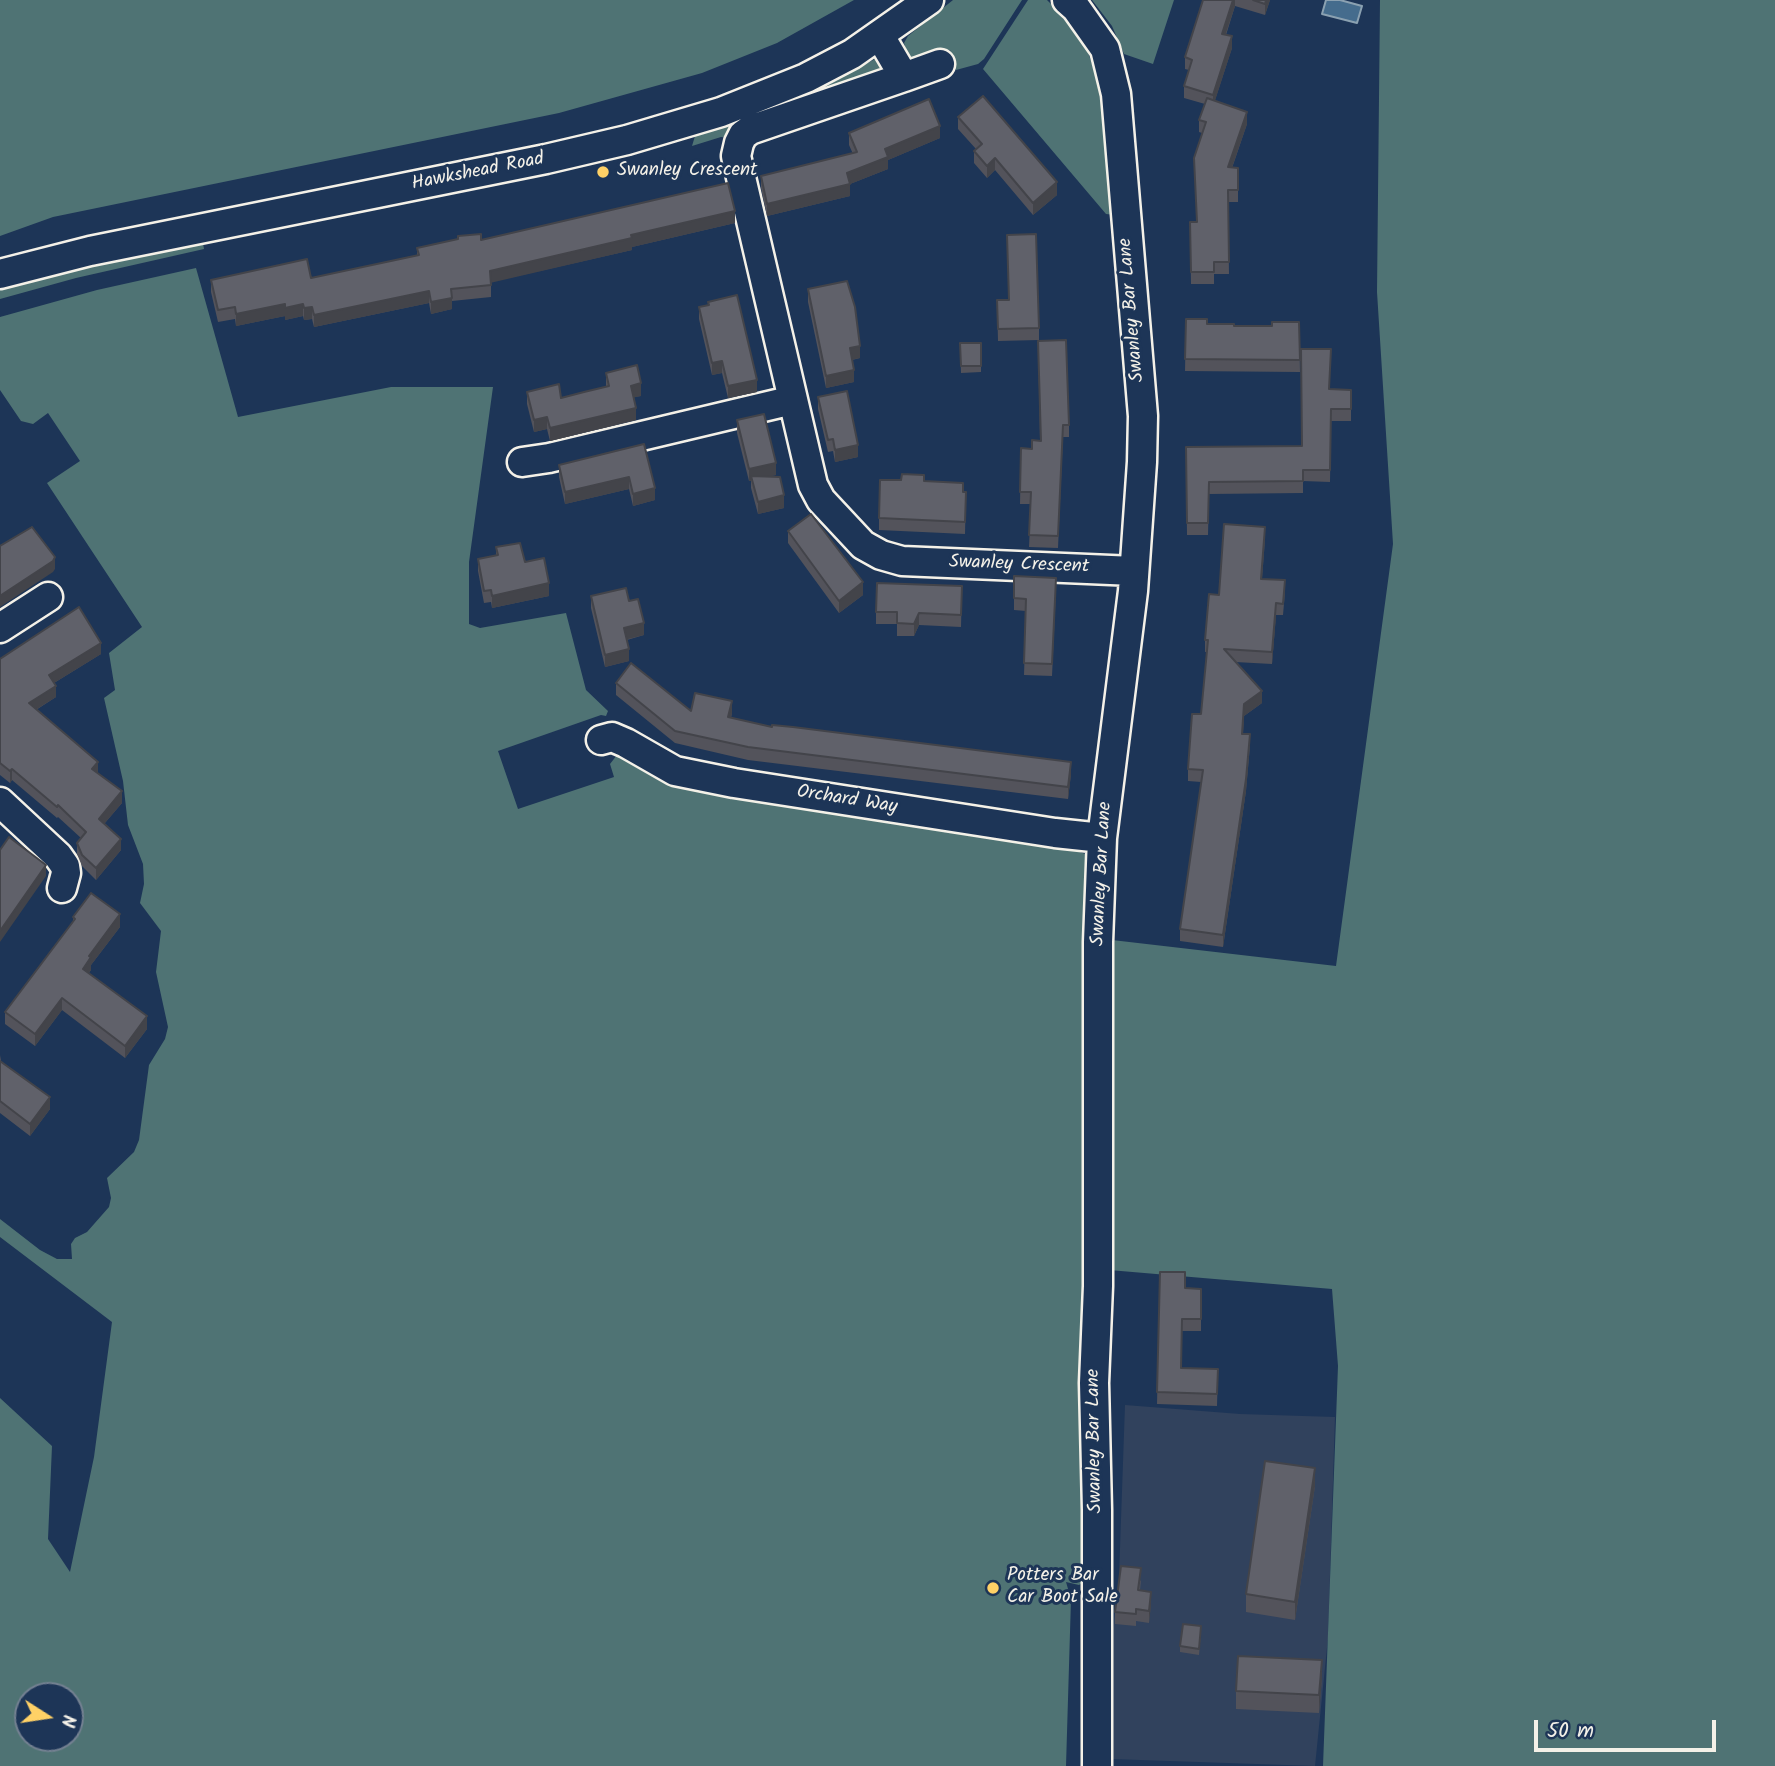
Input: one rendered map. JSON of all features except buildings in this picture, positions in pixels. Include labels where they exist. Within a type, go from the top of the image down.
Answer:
[{"type":"street","name":"Hawkshead Road","points":[[0,274],[90,251],[533,162],[627,140],[721,112],[806,78],[880,36],[929,0]]},
{"type":"street","name":"Swanley Bar Lane","points":[[1068,0],[1105,49],[1116,94],[1143,416],[1134,571],[1102,838],[1098,942],[1098,1272],[1094,1383],[1097,1766]]},
{"type":"street","points":[[880,36],[904,77]]},
{"type":"street","name":"Swanley Crescent","points":[[940,64],[750,130],[743,135],[739,143],[736,156],[813,485],[821,500],[863,545],[881,555],[902,561],[1134,571]]},
{"type":"street","points":[[522,462],[549,458],[793,400]]},
{"type":"street","points":[[0,628],[48,597]]},
{"type":"street","name":"Orchard Way","points":[[601,740],[612,737],[675,771],[734,783],[1102,838]]},
{"type":"street","points":[[0,802],[58,856],[66,873],[62,888]]},
{"type":"shaded area","points":[[1326,0],[1340,0],[1362,6],[1357,23],[1322,14]]},
{"type":"shaded area","points":[[1125,1405],[1240,1414],[1335,1417],[1328,1638],[1315,1766],[1111,1759],[1113,1628],[1119,1577]]},
{"type":"green space","points":[[0,0],[854,0],[777,43],[702,73],[559,113],[53,217],[0,236]]},
{"type":"green space","points":[[953,0],[1022,0],[984,59],[978,64],[956,70],[950,50],[931,57],[914,59],[908,56],[904,43],[908,36]]},
{"type":"green space","points":[[1028,0],[1047,0],[1066,19],[1086,46],[1100,88],[1115,215],[1106,214],[983,69]]},
{"type":"green space","points":[[1092,0],[1174,0],[1153,64],[1124,54],[1112,26]]},
{"type":"green space","points":[[1380,0],[1775,0],[1775,1766],[1323,1766],[1338,1366],[1332,1289],[1109,1270],[1112,940],[1336,966],[1393,544],[1377,292]]},
{"type":"green space","points":[[875,59],[879,60],[883,67],[882,72],[731,138],[721,137],[692,146],[695,136],[780,106]]},
{"type":"green space","points":[[203,243],[204,249],[76,278],[0,299],[0,289],[78,267]]},
{"type":"green space","points":[[196,268],[238,417],[391,387],[493,387],[469,562],[469,624],[480,628],[566,613],[586,690],[608,711],[606,716],[601,715],[498,751],[518,809],[614,777],[610,764],[617,755],[623,754],[651,771],[697,790],[923,826],[1056,843],[1088,855],[1090,1578],[1079,1585],[1066,1582],[1071,1599],[1066,1766],[0,1766],[0,1398],[52,1446],[48,1539],[70,1572],[94,1457],[112,1322],[0,1237],[0,1219],[40,1250],[57,1259],[72,1259],[71,1244],[75,1238],[87,1232],[109,1207],[111,1198],[107,1178],[134,1152],[139,1140],[149,1065],[165,1039],[168,1027],[156,972],[161,931],[140,903],[144,884],[143,864],[128,825],[123,781],[104,698],[115,690],[109,653],[142,627],[47,483],[80,461],[48,413],[33,424],[21,421],[0,390],[0,317],[97,290]]},
{"type":"place","name":"Swanley Crescent","points":[[603,172]]},
{"type":"place","name":"Potters Bar Car Boot Sale","points":[[993,1588]]}]
